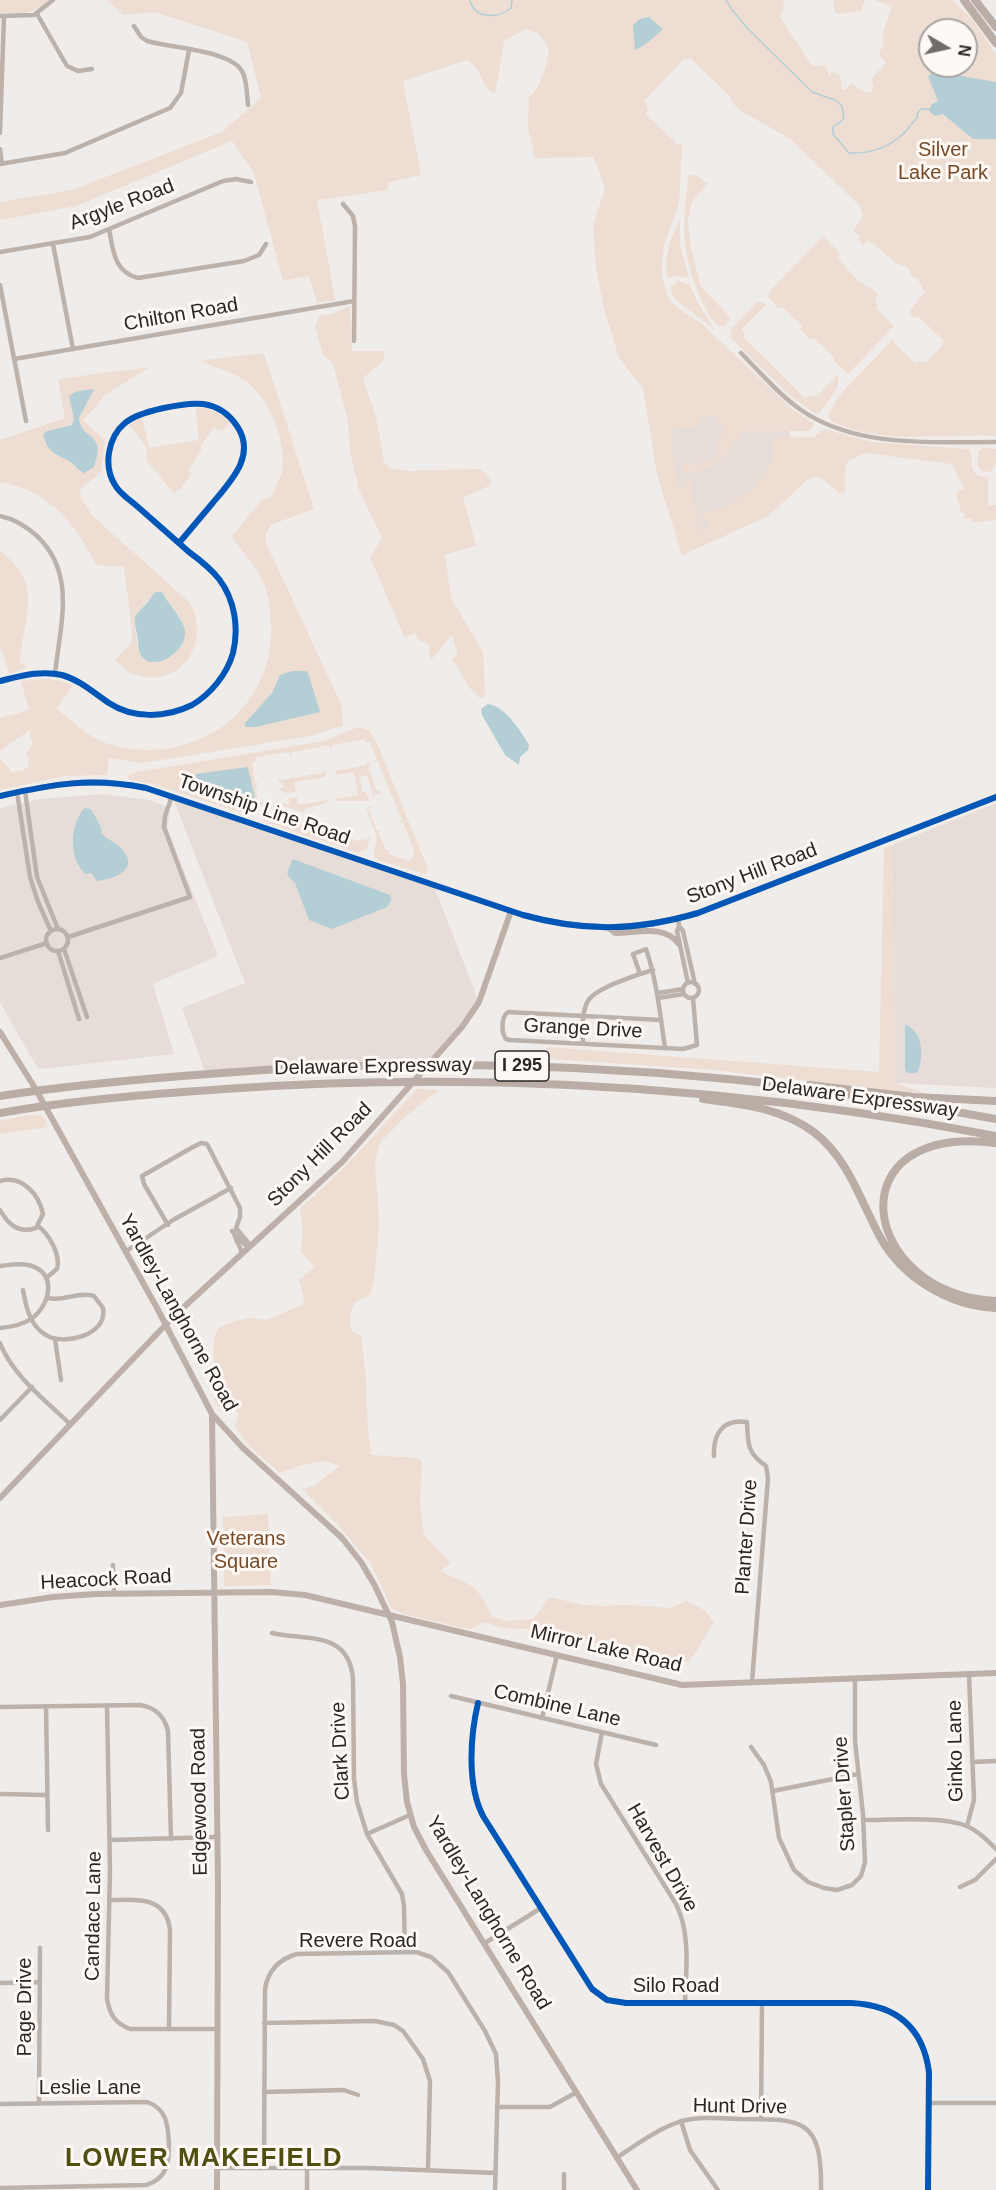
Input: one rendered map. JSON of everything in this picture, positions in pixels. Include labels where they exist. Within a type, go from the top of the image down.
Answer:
[{"type":"highway","points":[[963,0],[996,43]]},
{"type":"highway","points":[[975,0],[996,27]]},
{"type":"highway","name":"Delaware Expressway","points":[[0,1096],[216,1073],[317,1067],[414,1065],[612,1070],[773,1084],[996,1119]]},
{"type":"highway","points":[[471,1081],[665,1095],[757,1107],[783,1115],[804,1126],[835,1152],[852,1178],[882,1240],[894,1257],[912,1275],[931,1288],[959,1302],[978,1307],[996,1308]]},
{"type":"highway","name":"Delaware Expressway","points":[[0,1113],[55,1104],[279,1085],[471,1081],[577,1084],[735,1096],[859,1112],[996,1136]]},
{"type":"highway","points":[[773,1084],[822,1085],[914,1097],[996,1101]]},
{"type":"highway","points":[[996,1143],[946,1142],[917,1152],[903,1162],[891,1178],[883,1206],[885,1225],[890,1239],[900,1254],[917,1270],[938,1285],[956,1293],[996,1301]]},
{"type":"street","points":[[0,133],[2,16],[37,14],[53,0]]},
{"type":"street","points":[[37,14],[66,66],[78,71],[92,69]]},
{"type":"street","points":[[134,26],[141,37],[147,41],[225,57],[236,63],[244,76],[248,105]]},
{"type":"street","points":[[0,149],[1,164],[65,153],[166,111],[176,103],[181,93],[189,50]]},
{"type":"street","name":"Argyle Road","points":[[0,252],[81,239],[223,181],[236,179],[251,182]]},
{"type":"street","points":[[343,204],[353,216],[355,226],[354,341]]},
{"type":"street","points":[[109,229],[114,255],[119,266],[127,274],[138,278],[244,261],[259,255],[266,244]]},
{"type":"street","points":[[53,244],[73,349]]},
{"type":"street","points":[[0,285],[26,422]]},
{"type":"street","name":"Chilton Road","points":[[14,359],[354,301]]},
{"type":"street","points":[[741,354],[798,408],[819,421],[846,432],[894,440],[996,442]]},
{"type":"street","points":[[0,681],[36,673],[55,674],[73,679],[116,707],[143,714],[162,714],[179,710],[199,700],[220,678],[232,656],[236,641],[235,616],[220,580],[115,486],[108,459],[110,446],[122,425],[132,418],[160,410],[204,404],[223,411],[232,419],[243,437],[243,455],[234,477],[179,543]]},
{"type":"street","points":[[0,516],[22,525],[35,534],[55,559],[61,575],[63,603],[55,674]]},
{"type":"street","name":"Township Line Road","points":[[0,796],[62,783],[98,782],[137,786],[511,910]]},
{"type":"street","points":[[24,791],[37,878],[58,929]]},
{"type":"street","points":[[17,792],[30,877],[51,931]]},
{"type":"street","points":[[68,937],[190,897],[164,827],[172,796]]},
{"type":"street","name":"Stony Hill Road","points":[[0,1498],[166,1324],[342,1162],[470,1018],[479,1002],[511,910],[563,924],[608,928],[679,922],[996,796]]},
{"type":"street","points":[[658,996],[683,991],[688,983],[677,931],[679,922]]},
{"type":"street","points":[[679,922],[695,984],[698,987],[698,993],[693,998],[687,997],[683,991]]},
{"type":"street","points":[[608,928],[615,933],[653,931],[668,934],[679,944]]},
{"type":"street","points":[[58,929],[64,931],[68,937],[68,944],[64,949],[58,951],[50,949],[47,936],[51,931],[58,929]]},
{"type":"street","points":[[0,958],[47,943]]},
{"type":"street","points":[[64,949],[87,1017]]},
{"type":"street","points":[[640,974],[633,954],[646,949],[658,996],[665,1048]]},
{"type":"street","points":[[58,951],[79,1019]]},
{"type":"street","points":[[583,1044],[584,1016],[588,999],[597,992],[653,970]]},
{"type":"street","points":[[688,983],[695,984]]},
{"type":"street","name":"Grange Drive","points":[[661,1020],[508,1012],[504,1018],[503,1035],[506,1039],[683,1048],[697,1045],[693,998]]},
{"type":"street","name":"Yardley-Langhorne Road","points":[[0,1032],[30,1080],[166,1324],[212,1414],[243,1448],[342,1538],[368,1572],[389,1616],[403,1676],[405,1786],[410,1815],[426,1850],[637,2190]]},
{"type":"street","points":[[168,1225],[144,1184],[142,1176],[201,1143],[207,1144],[231,1188],[240,1213],[234,1230],[242,1254]]},
{"type":"street","points":[[0,1181],[15,1180],[29,1188],[42,1210],[42,1218],[38,1226],[27,1230],[14,1227],[0,1210]]},
{"type":"street","points":[[125,1251],[182,1215],[231,1188]]},
{"type":"street","points":[[0,1328],[32,1319],[42,1309],[48,1298],[49,1276],[58,1266],[58,1257],[44,1230],[38,1226]]},
{"type":"street","points":[[234,1230],[249,1247]]},
{"type":"street","points":[[0,1266],[28,1265],[49,1276]]},
{"type":"street","points":[[23,1290],[27,1311],[43,1334],[55,1339],[92,1333],[100,1325],[104,1312],[99,1301],[90,1294],[58,1299],[48,1298]]},
{"type":"street","points":[[55,1339],[61,1380]]},
{"type":"street","points":[[0,1343],[12,1366],[70,1424]]},
{"type":"street","points":[[0,1420],[32,1387]]},
{"type":"street","points":[[0,1410],[5,1414]]},
{"type":"street","name":"Edgewood Road","points":[[212,1414],[218,2029],[217,2190]]},
{"type":"street","name":"Planter Drive","points":[[714,1456],[717,1432],[735,1423],[747,1422],[748,1446],[756,1459],[766,1466],[768,1478],[752,1682]]},
{"type":"street","points":[[113,1565],[114,1594]]},
{"type":"street","name":"Heacock Road","points":[[0,1605],[53,1597],[214,1593]]},
{"type":"street","name":"Mirror Lake Road","points":[[214,1593],[305,1594],[682,1685],[996,1673]]},
{"type":"street","name":"Clark Drive","points":[[272,1633],[325,1640],[340,1649],[351,1664],[355,1792],[367,1834],[403,1898],[405,1952]]},
{"type":"street","points":[[542,1718],[557,1655]]},
{"type":"street","name":"Ginko Lane","points":[[967,1826],[973,1809],[969,1675]]},
{"type":"street","name":"Stapler Drive","points":[[752,1747],[764,1765],[773,1791],[777,1831],[783,1850],[798,1875],[815,1885],[831,1889],[842,1889],[852,1885],[863,1872],[865,1862],[864,1820],[855,1741],[855,1679]]},
{"type":"street","name":"Combine Lane","points":[[451,1696],[656,1745]]},
{"type":"street","name":"Silo Road","points":[[478,1703],[473,1731],[472,1780],[476,1800],[483,1816],[587,1983],[597,1994],[616,2002],[864,2004],[896,2015],[917,2036],[926,2055],[929,2072],[928,2190]]},
{"type":"street","points":[[0,1707],[107,1705],[146,1706],[156,1710],[165,1721],[168,1731],[171,1839]]},
{"type":"street","name":"Candace Lane","points":[[107,1705],[110,1840],[107,1999],[109,2010],[117,2023],[130,2029],[218,2029]]},
{"type":"street","points":[[46,1706],[48,1830]]},
{"type":"street","name":"Harvest Drive","points":[[602,1732],[596,1764],[601,1784],[676,1904],[683,1920],[686,1938],[686,2003]]},
{"type":"street","points":[[972,1762],[996,1761]]},
{"type":"street","points":[[773,1791],[858,1774]]},
{"type":"street","points":[[0,1794],[47,1794]]},
{"type":"street","points":[[367,1834],[410,1815]]},
{"type":"street","points":[[864,1820],[943,1821],[967,1826],[980,1833],[996,1849]]},
{"type":"street","points":[[110,1840],[216,1837]]},
{"type":"street","points":[[960,1887],[975,1880],[996,1859]]},
{"type":"street","points":[[110,1900],[143,1900],[153,1903],[162,1909],[168,1919],[170,1930],[169,2029]]},
{"type":"street","points":[[484,1943],[541,1908]]},
{"type":"street","name":"Page Drive","points":[[39,2103],[40,1948]]},
{"type":"street","name":"Revere Road","points":[[264,2168],[264,2023],[266,1984],[273,1968],[284,1959],[297,1954],[405,1952],[426,1955],[442,1966],[494,2048],[497,2061],[495,2190]]},
{"type":"street","points":[[0,1983],[40,1982]]},
{"type":"street","points":[[762,2003],[762,2119]]},
{"type":"street","points":[[264,2023],[375,2021],[394,2025],[404,2031],[429,2073],[428,2170]]},
{"type":"street","points":[[264,2092],[344,2090],[358,2095]]},
{"type":"street","points":[[497,2107],[550,2107],[577,2092]]},
{"type":"street","name":"Leslie Lane","points":[[0,2104],[138,2101],[151,2104],[159,2108],[167,2121],[169,2159],[167,2168],[158,2179],[146,2185],[0,2188]]},
{"type":"street","points":[[929,2103],[996,2103]]},
{"type":"street","name":"Hunt Drive","points":[[616,2157],[681,2121],[762,2119],[792,2121],[802,2126],[817,2143],[821,2155],[821,2190]]},
{"type":"street","points":[[681,2121],[690,2150],[718,2190]]},
{"type":"street","points":[[217,2168],[496,2173]]},
{"type":"street","points":[[307,2168],[307,2190]]},
{"type":"street","points":[[564,2174],[564,2190]]},
{"type":"shaded area","points":[[714,337],[782,400],[801,485],[768,516],[682,555],[657,474],[654,456]]},
{"type":"shaded area","points":[[103,794],[149,800],[164,805],[170,813],[167,828],[218,956],[153,984],[174,1054],[42,1069],[32,1059],[0,1002],[0,808],[40,799]]},
{"type":"shaded area","points":[[172,796],[433,884],[479,1002],[427,1065],[206,1074],[182,1008],[245,983]]},
{"type":"shaded area","points":[[996,803],[996,1088],[895,1083],[892,845]]},
{"type":"green space","points":[[0,0],[49,0],[32,11],[14,14],[0,13]]},
{"type":"green space","name":"Silver Lake Park","points":[[107,0],[784,0],[782,14],[779,16],[811,64],[826,67],[830,78],[831,72],[837,73],[840,76],[842,90],[848,88],[851,83],[866,93],[872,91],[874,84],[870,80],[886,63],[880,56],[880,50],[884,47],[884,32],[892,6],[875,0],[952,0],[971,18],[918,18],[918,78],[978,78],[978,28],[996,54],[996,436],[891,436],[851,429],[831,421],[829,413],[840,395],[894,338],[893,342],[915,363],[926,362],[942,346],[944,341],[918,316],[915,318],[909,312],[925,292],[907,267],[896,263],[868,240],[864,245],[858,239],[860,237],[853,231],[863,216],[860,206],[789,138],[739,110],[730,100],[732,98],[690,58],[687,60],[685,58],[645,100],[648,111],[646,114],[678,145],[682,144],[679,204],[664,245],[662,261],[662,276],[667,295],[675,306],[702,324],[792,409],[813,423],[813,427],[808,431],[742,431],[720,462],[708,469],[683,473],[681,469],[684,464],[717,461],[718,439],[723,436],[722,425],[718,423],[717,417],[699,417],[699,427],[673,429],[673,455],[678,488],[684,481],[691,480],[691,494],[698,517],[694,520],[695,524],[699,524],[701,532],[709,529],[702,513],[715,510],[738,499],[757,483],[770,461],[774,448],[770,447],[773,440],[814,437],[824,429],[871,442],[969,449],[974,472],[988,477],[988,505],[996,505],[996,520],[973,523],[971,518],[965,519],[956,493],[964,489],[952,464],[865,453],[848,461],[845,468],[845,492],[840,493],[818,476],[808,479],[768,516],[682,555],[657,474],[643,388],[619,358],[604,309],[596,268],[593,225],[605,189],[594,157],[535,158],[528,127],[529,98],[543,76],[549,50],[539,34],[526,29],[504,41],[495,94],[486,86],[476,68],[467,60],[403,81],[421,175],[389,182],[387,190],[317,200],[335,300],[317,303],[309,276],[283,281],[254,173],[232,141],[76,206],[0,220],[0,202],[72,190],[222,132],[261,98],[247,42],[155,12],[123,15]]},
{"type":"green space","points":[[833,0],[865,0],[861,11],[838,14],[834,11]]},
{"type":"green space","points":[[690,175],[695,175],[708,184],[692,201],[688,220],[690,244],[701,287],[731,318],[723,327],[716,323],[703,303],[692,277],[686,253],[684,236]]},
{"type":"green space","points":[[680,220],[680,245],[689,278],[676,276],[667,278],[666,263],[669,248]]},
{"type":"green space","points":[[823,236],[841,254],[838,257],[855,278],[878,294],[875,301],[878,306],[876,308],[894,326],[848,374],[814,338],[811,340],[800,329],[802,326],[782,307],[779,309],[768,297],[770,291]]},
{"type":"green space","points":[[678,281],[690,285],[715,330],[676,300],[671,287]]},
{"type":"green space","points":[[758,301],[766,305],[742,329],[745,334],[743,337],[805,398],[817,396],[838,374],[838,386],[820,413],[816,414],[788,394],[732,339],[730,333],[732,328]]},
{"type":"green space","points":[[350,306],[352,351],[384,351],[384,360],[363,378],[376,417],[384,462],[389,468],[408,471],[481,469],[491,480],[489,486],[463,497],[476,546],[445,555],[451,598],[483,652],[485,696],[480,698],[471,690],[452,660],[458,654],[452,635],[430,661],[429,645],[418,639],[416,633],[404,637],[370,557],[382,538],[359,490],[350,451],[348,421],[333,364],[323,354],[315,327],[319,316],[332,314]]},
{"type":"green space","points":[[264,353],[314,509],[270,525],[265,536],[266,543],[341,704],[342,726],[309,736],[142,763],[109,758],[107,775],[65,776],[0,790],[0,758],[12,772],[22,771],[28,767],[29,760],[26,754],[32,745],[32,740],[29,738],[31,729],[0,751],[0,718],[29,710],[21,681],[47,679],[73,685],[57,708],[59,711],[101,741],[138,750],[168,748],[196,741],[221,727],[242,709],[258,685],[268,657],[271,626],[269,604],[260,576],[249,558],[231,537],[261,501],[271,497],[281,475],[283,463],[280,438],[276,424],[263,400],[247,382],[236,375],[200,361]]},
{"type":"green space","points":[[150,367],[105,395],[83,421],[105,440],[101,472],[80,490],[81,499],[93,516],[191,605],[196,621],[197,636],[193,650],[176,670],[164,676],[149,677],[133,674],[115,660],[132,642],[124,567],[96,565],[79,535],[58,511],[32,492],[0,482],[0,440],[65,418],[58,379]],"holes":[[[87,402],[82,411],[80,424],[98,447],[95,465],[77,468],[53,452],[43,434],[72,425]],[[156,592],[161,592],[179,616],[185,632],[178,650],[170,657],[159,661],[148,660],[140,654],[134,620],[140,609]]]},
{"type":"green space","points":[[196,408],[215,411],[230,423],[222,431],[214,428],[201,445],[201,451],[189,469],[191,475],[174,493],[146,461],[147,448],[129,424],[142,417],[149,448],[199,440]]},
{"type":"green space","points":[[983,448],[996,449],[996,465],[990,472],[981,471],[977,464],[978,451]]},
{"type":"green space","points":[[0,551],[14,563],[23,576],[28,602],[20,662],[26,668],[9,674],[0,649]]},
{"type":"green space","points":[[358,727],[369,730],[378,746],[428,869],[425,874],[378,860],[374,856],[377,836],[366,810],[371,805],[372,807],[368,809],[377,830],[381,830],[378,832],[386,851],[390,850],[389,854],[409,861],[415,854],[403,822],[399,822],[402,820],[392,795],[388,796],[391,793],[378,761],[374,762],[377,759],[370,742],[366,743],[365,739],[332,745],[331,749],[329,745],[292,752],[291,756],[289,752],[256,757],[256,761],[252,762],[255,783],[260,783],[256,785],[258,802],[263,802],[256,814],[252,816],[129,779],[128,776],[137,772],[325,741]]},
{"type":"green space","points":[[367,762],[371,766],[368,768],[377,791],[380,790],[382,796],[379,793],[374,795],[374,799],[367,775],[360,777],[362,792],[366,792],[369,801],[335,801],[335,799],[358,795],[354,772],[336,775],[335,771],[367,765]]},
{"type":"green space","points":[[325,769],[326,777],[294,782],[296,792],[285,793],[280,790],[283,787],[278,777],[281,780],[323,773]]},
{"type":"green space","points":[[297,797],[298,805],[329,800],[303,812],[283,806],[279,808],[281,803],[288,805],[290,802],[288,799]]},
{"type":"green space","points":[[269,810],[269,814],[289,820],[291,817],[291,821],[314,829],[317,826],[317,830],[349,841],[351,837],[353,841],[368,839],[369,835],[366,850],[359,853],[268,823],[264,816],[265,811]]},
{"type":"green space","points":[[892,845],[895,1083],[927,1094],[702,1069],[550,1059],[545,1051],[547,1047],[879,1072],[884,849]]},
{"type":"green space","points":[[417,1089],[440,1090],[404,1118],[380,1143],[375,1164],[379,1224],[374,1281],[370,1294],[356,1302],[351,1311],[350,1327],[353,1332],[361,1336],[371,1455],[416,1458],[422,1461],[420,1504],[424,1535],[451,1563],[440,1571],[472,1586],[482,1597],[491,1616],[505,1621],[531,1619],[550,1597],[583,1605],[670,1608],[687,1601],[704,1610],[715,1623],[687,1662],[672,1661],[660,1664],[625,1654],[604,1644],[542,1634],[530,1629],[504,1628],[483,1622],[471,1629],[463,1628],[392,1609],[371,1564],[338,1525],[302,1489],[314,1486],[340,1466],[327,1461],[302,1465],[280,1473],[239,1434],[235,1427],[239,1414],[233,1409],[219,1407],[213,1399],[220,1392],[216,1378],[214,1349],[214,1341],[219,1328],[248,1318],[268,1319],[303,1305],[304,1298],[299,1280],[315,1267],[301,1252],[303,1232],[300,1208],[346,1166]]},
{"type":"green space","points":[[40,1115],[45,1118],[48,1127],[0,1134],[0,1121]]},
{"type":"green space","name":"Veterans Square","points":[[268,1514],[271,1585],[224,1586],[223,1517]]},
{"type":"water","points":[[649,17],[663,29],[635,50],[633,25],[640,19]]},
{"type":"water","points":[[929,78],[973,78],[996,82],[996,139],[973,139],[943,114],[932,114],[929,110],[932,104],[938,101]]},
{"type":"water","points":[[94,389],[79,418],[83,430],[96,442],[98,448],[94,467],[84,473],[69,461],[52,452],[43,434],[72,425],[74,418],[69,397],[77,391]]},
{"type":"water","points":[[156,592],[162,592],[177,614],[184,627],[185,635],[178,650],[164,660],[156,662],[148,661],[140,655],[135,621],[137,613]]},
{"type":"water","points":[[292,671],[308,673],[320,712],[256,727],[245,727],[245,723],[272,693],[280,675]]},
{"type":"water","points":[[488,704],[506,714],[529,745],[528,750],[520,757],[519,765],[505,755],[482,715],[481,709]]},
{"type":"water","points":[[248,767],[255,799],[249,802],[201,788],[186,778],[195,774]]},
{"type":"water","points":[[84,808],[91,809],[101,827],[102,834],[120,847],[127,856],[127,867],[118,875],[97,881],[91,873],[85,874],[80,867],[73,841],[76,824]]},
{"type":"water","points":[[293,859],[390,895],[391,900],[387,907],[332,929],[309,920],[295,883],[287,872]]},
{"type":"water","points":[[905,1024],[915,1032],[920,1042],[921,1061],[917,1073],[907,1073],[905,1069]]},
{"type":"waterway","points":[[470,0],[476,11],[487,15],[506,12],[511,8],[512,0]]},
{"type":"waterway","points":[[726,0],[748,29],[812,92],[835,100],[842,106],[844,119],[833,127],[833,134],[849,153],[884,147],[906,131],[918,117],[917,114],[921,109],[931,109]]},
{"type":"cycle path","points":[[0,681],[39,673],[62,675],[81,683],[118,708],[150,715],[171,712],[192,705],[217,683],[227,668],[235,644],[234,614],[229,596],[209,568],[189,552],[120,491],[111,477],[108,461],[111,444],[125,423],[162,408],[203,404],[222,411],[237,426],[242,437],[243,458],[233,478],[179,543]]},
{"type":"cycle path","points":[[0,796],[72,783],[107,783],[146,788],[523,915],[545,921],[589,927],[631,926],[698,913],[996,797]]},
{"type":"cycle path","points":[[478,1703],[472,1746],[472,1776],[478,1804],[483,1816],[592,1989],[607,2000],[626,2003],[851,2003],[881,2008],[894,2014],[914,2031],[926,2056],[929,2072],[928,2190]]},
{"type":"district","name":"LOWER MAKEFIELD","points":[[204,2159]]}]
